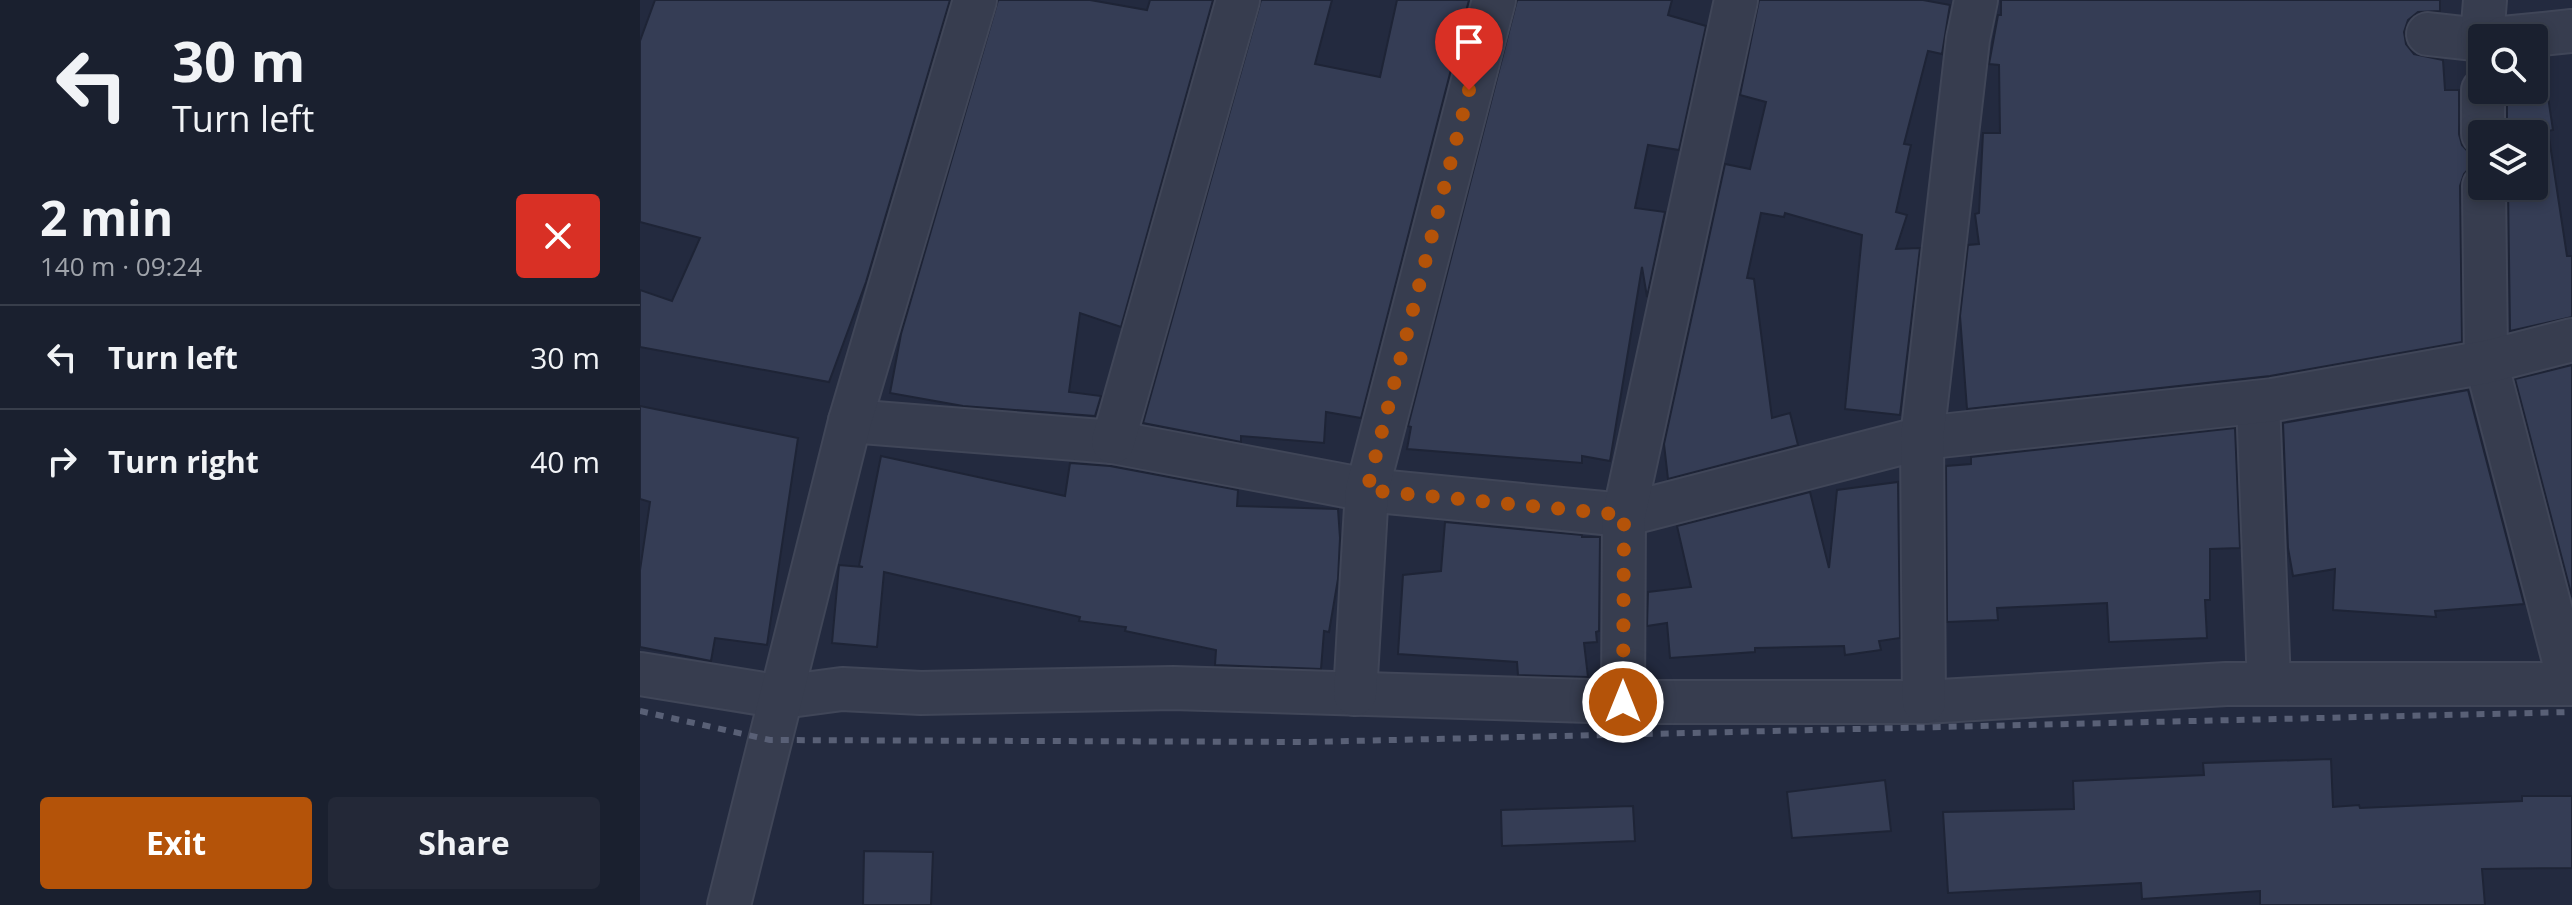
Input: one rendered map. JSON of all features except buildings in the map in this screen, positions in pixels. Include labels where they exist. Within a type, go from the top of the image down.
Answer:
[{"type":"street","points":[[729,905],[850,421],[975,0]]},
{"type":"street","points":[[1113,442],[1238,0]]},
{"type":"street","points":[[1355,694],[1367,490],[1494,0]]},
{"type":"street","points":[[1623,702],[1624,515],[1736,0]]},
{"type":"street","points":[[1924,702],[1922,438],[1968,39],[1976,0]]},
{"type":"street","points":[[2483,24],[2485,0]]},
{"type":"street","points":[[2548,33],[2572,31]]},
{"type":"street","points":[[2428,34],[2468,38]]},
{"type":"street","points":[[640,674],[782,697],[842,689],[921,693],[1173,688],[1623,702],[1924,702],[2211,685],[2571,684],[2486,362],[2484,200]]},
{"type":"street","points":[[850,421],[1113,442],[1367,490],[1624,515],[1922,438],[2258,402],[2486,362],[2572,340]]},
{"type":"street","points":[[2258,402],[2269,684]]},
{"type":"railway","points":[[640,711],[770,740],[1309,742],[2572,712]]},
{"type":"route","points":[[1469,90],[1367,490],[1624,515],[1623,702]]}]
